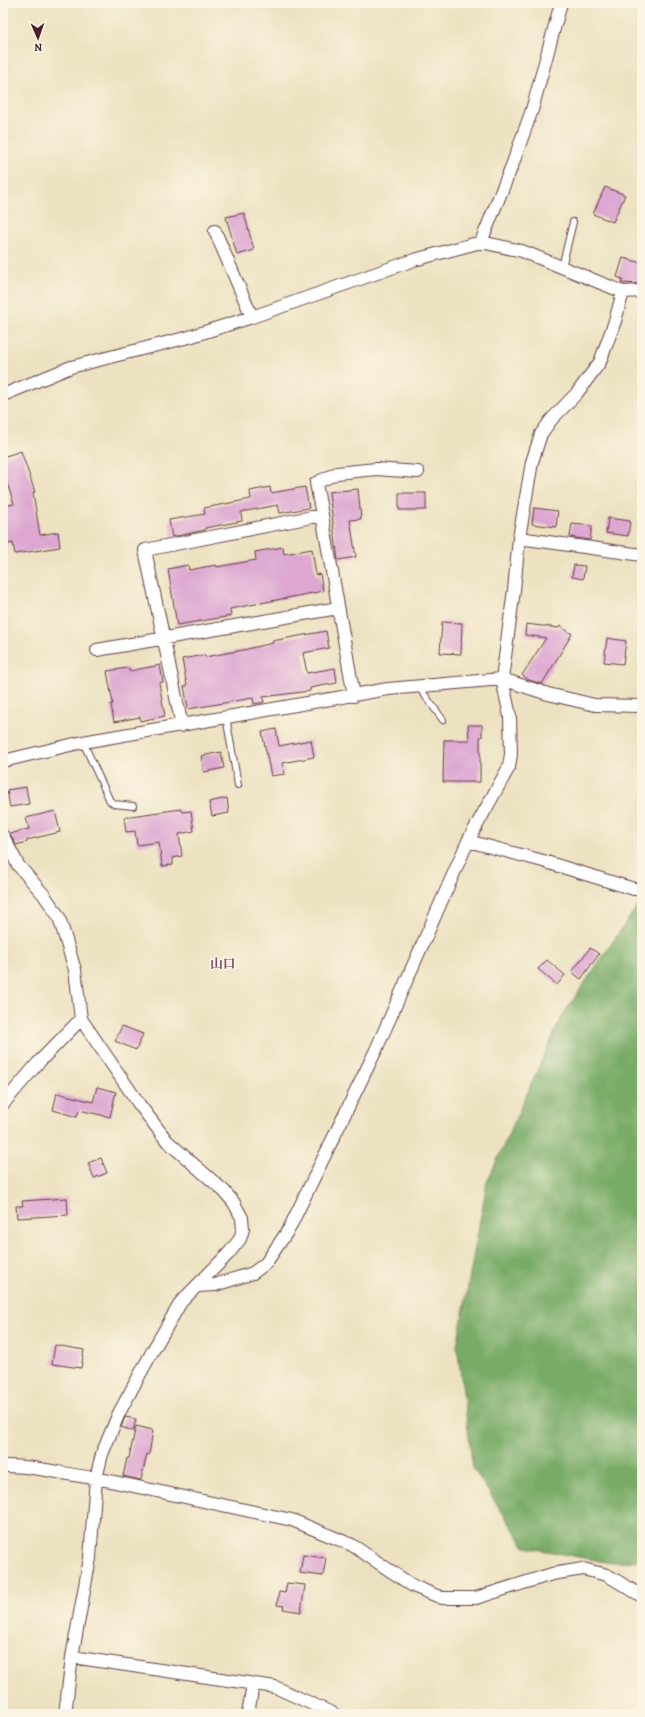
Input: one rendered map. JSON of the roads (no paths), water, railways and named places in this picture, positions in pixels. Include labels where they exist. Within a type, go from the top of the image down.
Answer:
[{"type":"street","points":[[481,242],[513,163],[532,110],[561,3]]},
{"type":"street","points":[[215,231],[252,317]]},
{"type":"street","points":[[3,395],[71,367],[189,337],[252,317],[414,260],[481,242],[522,251],[623,292],[642,291]]},
{"type":"street","points":[[197,1286],[215,1285],[253,1273],[266,1263],[289,1229],[375,1052],[468,841],[509,767],[511,754],[510,716],[502,679],[514,590],[519,538],[532,462],[541,434],[551,420],[577,393],[600,362],[623,292]]},
{"type":"street","points":[[354,696],[316,483],[337,473],[376,469],[418,472]]},
{"type":"street","points":[[182,726],[146,550],[322,515]]},
{"type":"street","points":[[519,538],[642,555]]},
{"type":"street","points":[[97,650],[338,608]]},
{"type":"street","points":[[3,761],[82,742],[418,686],[502,679],[548,694],[595,705],[642,706]]},
{"type":"street","points":[[3,836],[18,865],[44,895],[59,917],[75,970],[81,1019],[139,1104],[167,1141],[224,1191],[234,1203],[242,1218],[244,1229],[240,1239],[181,1302],[119,1413],[102,1454],[96,1478],[90,1558],[72,1657],[65,1714]]},
{"type":"street","points":[[468,841],[543,861],[634,889]]},
{"type":"street","points":[[3,1104],[38,1063],[81,1019]]},
{"type":"street","points":[[3,1466],[38,1468],[74,1476],[96,1478],[292,1520],[352,1546],[413,1586],[442,1598],[476,1598],[552,1574],[583,1569],[607,1575],[642,1596]]},
{"type":"street","points":[[72,1657],[275,1687],[334,1714]]},
{"type":"street","points":[[248,1714],[253,1684]]},
{"type":"lane","points":[[562,267],[573,222]]},
{"type":"lane","points":[[418,686],[443,720]]},
{"type":"lane","points":[[226,717],[238,785]]},
{"type":"lane","points":[[82,742],[110,801],[114,804],[133,806]]},
{"type":"district","name":"山口","points":[[223,963]]}]
